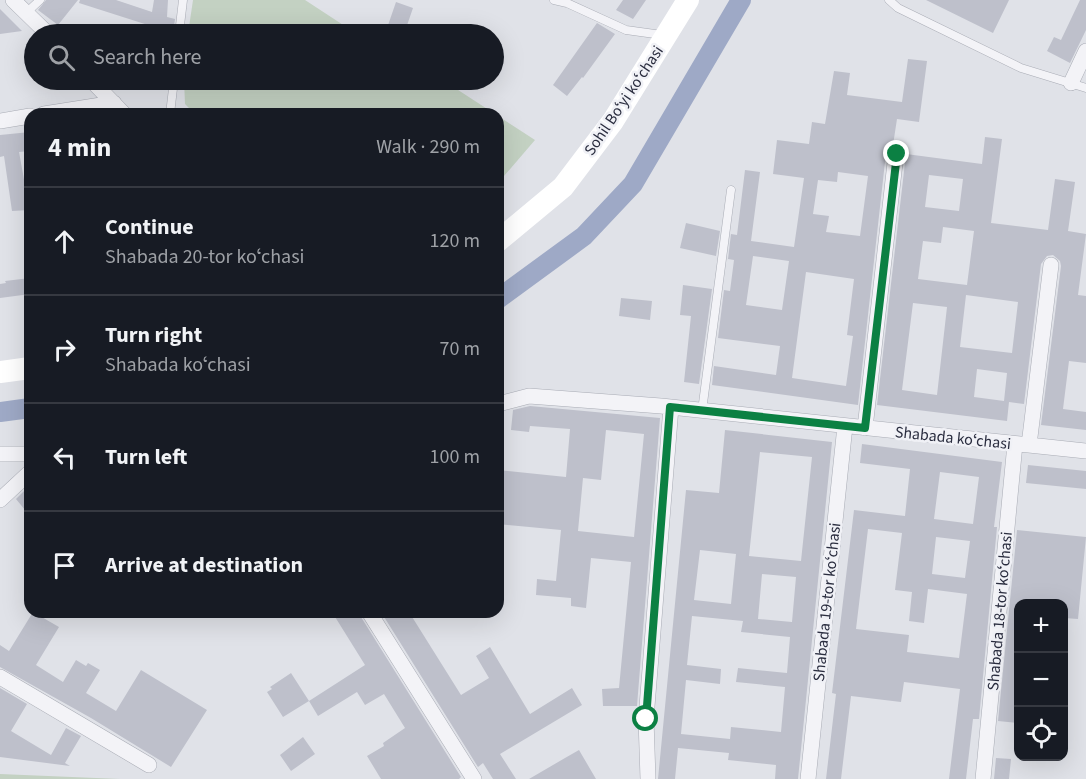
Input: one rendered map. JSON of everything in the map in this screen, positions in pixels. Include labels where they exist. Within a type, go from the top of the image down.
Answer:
[{"type":"main road","name":"Sohil Boʻyi koʻchasi","points":[[504,236],[563,187],[614,121],[688,0]]},
{"type":"main road","points":[[0,372],[24,369]]},
{"type":"street","points":[[13,0],[38,24]]},
{"type":"street","points":[[1071,83],[1086,51]]},
{"type":"street","points":[[101,90],[118,108]]},
{"type":"street","points":[[0,121],[24,117]]},
{"type":"street","points":[[865,428],[897,154]]},
{"type":"street","name":"Shabada 18-tor koʻchasi","points":[[983,779],[1022,445],[1051,265]]},
{"type":"street","name":"Shabada koʻchasi","points":[[504,402],[529,396],[670,407],[1086,451]]},
{"type":"street","points":[[648,779],[646,719],[670,407]]},
{"type":"street","name":"Shabada 19-tor koʻchasi","points":[[807,779],[845,426]]},
{"type":"street","points":[[0,454],[24,454]]},
{"type":"street","points":[[0,500],[24,478]]},
{"type":"street","points":[[373,618],[474,779]]},
{"type":"street","points":[[0,677],[149,765]]},
{"type":"lane","points":[[26,13],[40,0]]},
{"type":"lane","points":[[180,24],[183,0]]},
{"type":"lane","points":[[554,0],[567,3],[626,30],[666,35]]},
{"type":"lane","points":[[889,0],[898,8],[1020,68],[1086,88]]},
{"type":"lane","points":[[171,108],[173,90]]},
{"type":"lane","points":[[702,411],[731,190]]},
{"type":"green space","points":[[193,0],[305,0],[342,24],[189,24]]},
{"type":"green space","points":[[184,90],[458,90],[486,108],[189,108],[185,104]]},
{"type":"green space","points":[[504,120],[535,140],[504,176]]},
{"type":"green space","points":[[0,774],[120,779],[0,779]]},
{"type":"building","points":[[46,0],[78,0],[59,24],[38,10]]},
{"type":"building","points":[[80,0],[116,0],[152,12],[154,0],[168,0],[167,17],[175,19],[174,24],[145,24],[79,3]]},
{"type":"building","points":[[623,0],[646,0],[633,19],[616,10]]},
{"type":"building","points":[[926,0],[1009,0],[993,33]]},
{"type":"building","points":[[1080,0],[1086,0],[1086,30],[1070,63],[1047,51],[1054,37],[1061,40]]},
{"type":"building","points":[[396,2],[413,8],[407,24],[388,24]]},
{"type":"building","points":[[0,9],[22,31],[0,34]]},
{"type":"building","points":[[597,23],[615,34],[567,96],[553,85]]},
{"type":"building","points":[[908,59],[927,61],[919,122],[897,119],[893,145],[886,153],[858,405],[712,385],[714,366],[776,375],[780,346],[718,338],[724,290],[730,291],[734,260],[728,259],[731,234],[737,235],[745,170],[760,172],[751,241],[794,247],[804,178],[773,174],[777,140],[809,144],[812,122],[825,124],[834,71],[850,73],[847,95],[902,102]],"holes":[[[838,172],[868,176],[860,236],[826,232],[829,216],[813,214],[818,180],[837,182]],[[753,256],[789,261],[782,310],[746,305]],[[806,272],[854,279],[847,335],[853,336],[846,386],[792,378]]]},
{"type":"building","points":[[24,133],[24,152],[19,152],[24,180],[24,210],[12,211],[4,156],[0,157],[0,135]]},
{"type":"building","points":[[985,137],[1002,139],[991,223],[1048,230],[1055,179],[1075,182],[1068,231],[1086,234],[1078,295],[1086,296],[1086,363],[1069,361],[1063,409],[1086,412],[1086,430],[1041,425],[1061,266],[1060,261],[1053,255],[1047,256],[1041,264],[1024,404],[1009,402],[1007,421],[877,405],[906,154],[982,164]],"holes":[[[929,175],[963,179],[959,211],[925,207]],[[943,227],[974,231],[967,285],[918,279],[923,241],[941,243]],[[966,295],[1018,302],[1012,353],[960,347]],[[913,303],[947,307],[937,395],[902,390]],[[977,369],[1007,373],[1004,401],[974,397]]]},
{"type":"building","points":[[686,223],[720,231],[716,256],[680,248]]},
{"type":"building","points":[[24,279],[24,295],[0,298],[0,284],[6,283],[5,281]]},
{"type":"building","points":[[683,285],[712,289],[699,384],[684,382],[691,316],[680,315]]},
{"type":"building","points":[[621,298],[652,301],[650,320],[619,316]]},
{"type":"building","points":[[530,406],[660,418],[637,706],[603,706],[602,689],[619,688],[631,562],[591,558],[586,608],[571,606],[571,598],[536,595],[537,579],[556,581],[561,530],[504,525],[504,471],[566,477],[570,429],[530,426],[529,432],[511,430],[513,410]],"holes":[[[606,430],[644,434],[634,537],[578,531],[583,478],[601,480]]]},
{"type":"building","points":[[725,430],[832,442],[798,779],[775,779],[776,765],[728,760],[729,753],[678,748],[675,779],[658,779],[686,490],[719,493]],"holes":[[[760,452],[812,457],[801,561],[749,556]],[[700,550],[736,554],[731,604],[694,600]],[[762,574],[796,577],[792,622],[758,619]],[[692,616],[743,621],[741,632],[790,637],[787,673],[738,668],[736,682],[785,687],[781,732],[731,727],[730,739],[681,734],[686,680],[720,684],[721,669],[687,665]]]},
{"type":"building","points":[[862,444],[1002,462],[994,527],[997,527],[979,719],[973,719],[966,779],[949,779],[960,689],[904,682],[901,702],[851,696],[841,779],[826,779],[836,694],[832,693],[854,510],[905,516],[910,469],[860,463]],"holes":[[[940,472],[979,477],[973,524],[934,519]],[[868,529],[902,533],[895,590],[912,592],[909,621],[924,623],[928,589],[967,594],[959,658],[907,652],[909,635],[856,629]],[[936,537],[970,541],[965,578],[932,574]]]},
{"type":"building","points":[[1028,465],[1086,471],[1086,489],[1026,483]]},
{"type":"building","points":[[24,491],[24,509],[16,499]]},
{"type":"building","points":[[1017,530],[1086,537],[1078,619],[1068,618],[1068,599],[1014,599],[1014,723],[998,721]]},
{"type":"building","points":[[29,618],[43,618],[59,627],[36,665],[63,682],[76,660],[86,666],[88,663],[100,670],[86,693],[116,711],[141,670],[207,710],[171,767],[91,718],[0,667],[0,645],[9,651]]},
{"type":"building","points":[[336,618],[362,618],[461,777],[459,779],[381,779],[367,756],[384,746],[383,743],[405,728],[384,694],[365,705],[357,692],[318,716],[309,701],[365,665]]},
{"type":"building","points":[[385,618],[413,618],[461,695],[489,678],[476,656],[490,647],[530,714],[572,688],[582,705],[500,754],[516,779],[493,779],[483,763],[478,767]]},
{"type":"building","points":[[291,673],[309,701],[283,717],[267,692],[272,689],[270,687]]},
{"type":"building","points":[[0,688],[27,704],[11,731],[51,755],[66,728],[81,736],[65,763],[70,766],[0,757]]},
{"type":"building","points":[[303,737],[315,754],[291,771],[280,755]]},
{"type":"building","points":[[579,750],[596,779],[529,779],[565,758]]},
{"type":"building","points":[[996,758],[1011,759],[1009,779],[994,779]]},
{"type":"waterway","points":[[504,295],[584,236],[633,184],[741,0]]},
{"type":"waterway","points":[[0,412],[24,409]]},
{"type":"route","points":[[646,719],[670,407],[865,428],[897,154]]}]
